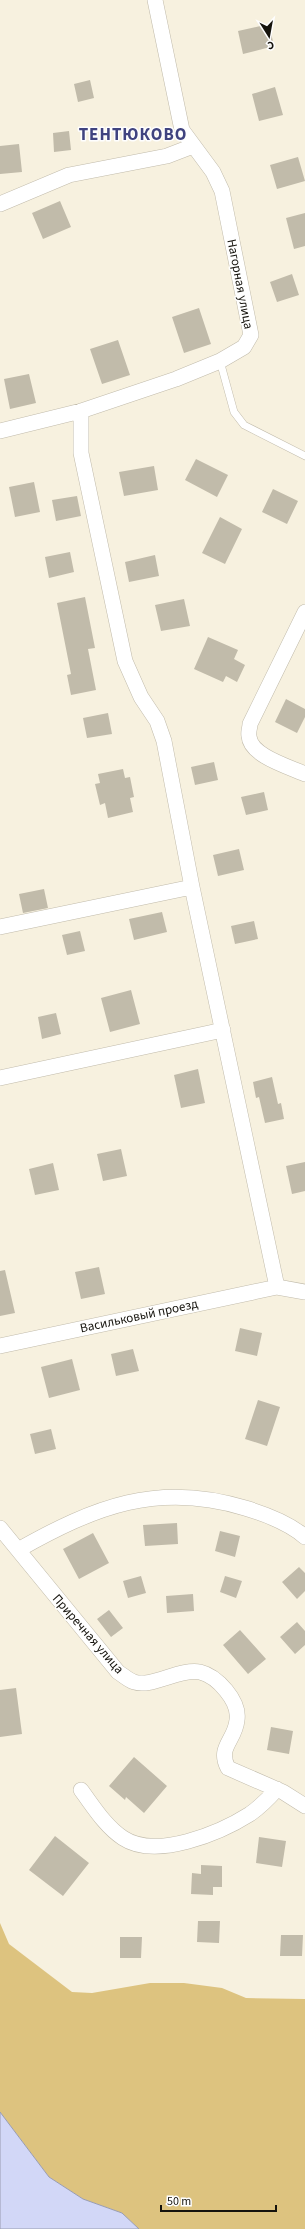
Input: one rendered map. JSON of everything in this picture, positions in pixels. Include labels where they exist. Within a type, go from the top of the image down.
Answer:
[{"type":"street","name":"Нагорная улица","points":[[0,430],[81,411],[130,395],[220,361],[244,347],[251,335],[222,191],[213,172],[182,130],[155,0]]},
{"type":"street","points":[[0,204],[69,175],[167,156],[193,146]]},
{"type":"street","points":[[81,411],[81,453],[123,654],[141,697],[157,721],[164,741],[192,886],[277,1287],[305,1292]]},
{"type":"street","points":[[305,612],[250,724],[248,738],[254,750],[268,758],[305,774]]},
{"type":"street","points":[[0,927],[192,886]]},
{"type":"street","points":[[0,1078],[223,1030]]},
{"type":"street","name":"Васильковый проезд","points":[[0,1346],[277,1287]]},
{"type":"street","points":[[18,1550],[56,1528],[99,1510],[140,1499],[179,1495],[220,1500],[264,1514],[305,1537]]},
{"type":"street","name":"Приречная улица","points":[[0,1528],[118,1672],[134,1682],[150,1681],[194,1671],[211,1675],[224,1688],[235,1706],[238,1719],[231,1740],[224,1751],[224,1760],[228,1768],[277,1789],[305,1806]]},
{"type":"street","points":[[81,1790],[108,1824],[123,1838],[142,1846],[166,1845],[188,1841],[223,1828],[250,1813],[277,1789]]},
{"type":"lane","points":[[220,361],[234,412],[244,425],[305,456]]},
{"type":"shaded area","points":[[0,1923],[9,1944],[72,1992],[92,1993],[150,1983],[184,1983],[222,1988],[246,1998],[305,1999],[305,2229],[139,2229],[122,2213],[83,2199],[49,2177],[0,2112]]},
{"type":"water","points":[[0,2112],[49,2177],[83,2199],[122,2213],[139,2229],[0,2229]]},
{"type":"building","points":[[269,24],[274,46],[243,54],[238,31]]},
{"type":"building","points":[[90,80],[94,98],[78,102],[74,84]]},
{"type":"building","points":[[275,87],[283,115],[259,121],[252,94]]},
{"type":"building","points":[[69,131],[71,150],[54,152],[53,133]]},
{"type":"building","points":[[19,144],[22,172],[0,174],[0,146]]},
{"type":"building","points":[[298,157],[305,181],[277,189],[270,165]]},
{"type":"building","points":[[60,201],[71,227],[43,239],[32,213]]},
{"type":"building","points":[[305,213],[305,246],[294,249],[286,218]]},
{"type":"building","points":[[292,274],[299,295],[277,302],[270,282]]},
{"type":"building","points":[[199,308],[211,344],[184,353],[172,317]]},
{"type":"building","points":[[118,340],[130,375],[102,384],[90,349]]},
{"type":"building","points":[[29,374],[36,403],[10,409],[4,379]]},
{"type":"building","points":[[196,459],[228,475],[217,497],[185,480]]},
{"type":"building","points":[[154,466],[158,490],[124,496],[119,472]]},
{"type":"building","points":[[34,482],[40,512],[15,517],[9,487]]},
{"type":"building","points":[[273,489],[298,501],[287,524],[262,512]]},
{"type":"building","points":[[77,496],[81,516],[56,521],[52,500]]},
{"type":"building","points":[[220,517],[242,529],[225,564],[202,553]]},
{"type":"building","points":[[70,552],[74,572],[49,578],[45,557]]},
{"type":"building","points":[[155,555],[159,576],[129,582],[125,562]]},
{"type":"building","points":[[85,597],[95,648],[88,649],[96,690],[71,695],[67,675],[71,674],[57,603]]},
{"type":"building","points":[[184,599],[190,626],[161,631],[155,605]]},
{"type":"building","points":[[208,637],[238,650],[234,659],[245,665],[237,682],[226,676],[223,682],[194,669]]},
{"type":"building","points":[[286,699],[305,709],[305,717],[297,733],[275,722]]},
{"type":"building","points":[[108,713],[112,734],[87,738],[83,718]]},
{"type":"building","points":[[214,762],[218,780],[195,785],[191,767]]},
{"type":"building","points":[[123,769],[125,778],[130,777],[134,797],[130,798],[133,812],[108,818],[105,803],[100,805],[95,784],[100,783],[98,774]]},
{"type":"building","points":[[264,792],[268,810],[246,815],[241,797]]},
{"type":"building","points":[[239,849],[244,870],[218,876],[213,855]]},
{"type":"building","points":[[44,889],[48,908],[23,913],[19,894]]},
{"type":"building","points":[[162,912],[167,932],[134,940],[129,919]]},
{"type":"building","points":[[254,921],[258,939],[235,944],[231,926]]},
{"type":"building","points":[[80,931],[85,951],[67,955],[62,935]]},
{"type":"building","points":[[131,990],[140,1024],[110,1032],[101,998]]},
{"type":"building","points":[[56,1013],[61,1034],[42,1039],[38,1017]]},
{"type":"building","points":[[198,1069],[205,1103],[181,1108],[174,1075]]},
{"type":"building","points":[[272,1077],[278,1104],[281,1103],[284,1119],[265,1123],[259,1097],[256,1098],[253,1082]]},
{"type":"building","points":[[121,1149],[127,1176],[103,1181],[97,1154]]},
{"type":"building","points":[[305,1162],[305,1191],[292,1194],[286,1166]]},
{"type":"building","points":[[53,1163],[59,1190],[35,1195],[29,1169]]},
{"type":"building","points":[[99,1267],[105,1294],[81,1299],[75,1272]]},
{"type":"building","points":[[5,1270],[15,1313],[0,1316],[0,1271]]},
{"type":"building","points":[[240,1328],[262,1333],[257,1356],[235,1351]]},
{"type":"building","points":[[133,1349],[139,1371],[116,1376],[111,1354]]},
{"type":"building","points":[[72,1359],[80,1390],[49,1398],[41,1367]]},
{"type":"building","points":[[258,1400],[280,1407],[267,1446],[245,1439]]},
{"type":"building","points":[[51,1429],[56,1449],[35,1454],[30,1434]]},
{"type":"building","points":[[177,1523],[178,1544],[145,1546],[143,1525]]},
{"type":"building","points":[[220,1531],[240,1536],[235,1557],[215,1551]]},
{"type":"building","points":[[93,1533],[109,1563],[79,1579],[63,1549]]},
{"type":"building","points":[[299,1567],[305,1573],[305,1591],[297,1599],[282,1582]]},
{"type":"building","points":[[141,1576],[146,1593],[128,1598],[123,1581]]},
{"type":"building","points":[[225,1576],[242,1581],[236,1598],[220,1592]]},
{"type":"building","points":[[193,1594],[194,1611],[167,1613],[166,1596]]},
{"type":"building","points":[[109,1610],[123,1628],[111,1637],[97,1619]]},
{"type":"building","points":[[297,1622],[305,1631],[305,1645],[295,1654],[280,1637]]},
{"type":"building","points":[[240,1630],[266,1659],[248,1674],[223,1645]]},
{"type":"building","points":[[16,1688],[22,1734],[0,1737],[0,1690]]},
{"type":"building","points":[[271,1727],[293,1731],[289,1754],[267,1750]]},
{"type":"building","points":[[134,1757],[167,1786],[144,1813],[126,1797],[125,1800],[109,1786]]},
{"type":"building","points":[[55,1836],[89,1863],[63,1896],[29,1870]]},
{"type":"building","points":[[259,1837],[286,1841],[282,1867],[256,1863]]},
{"type":"building","points":[[201,1865],[222,1866],[222,1887],[213,1887],[213,1895],[191,1894],[192,1873],[201,1874]]},
{"type":"building","points":[[198,1921],[220,1921],[219,1943],[197,1942]]},
{"type":"building","points":[[281,1935],[303,1935],[302,1956],[280,1956]]},
{"type":"building","points":[[120,1937],[142,1937],[141,1958],[120,1958]]},
{"type":"district","name":"ТЕНТЮКОВО","points":[[133,135]]}]
